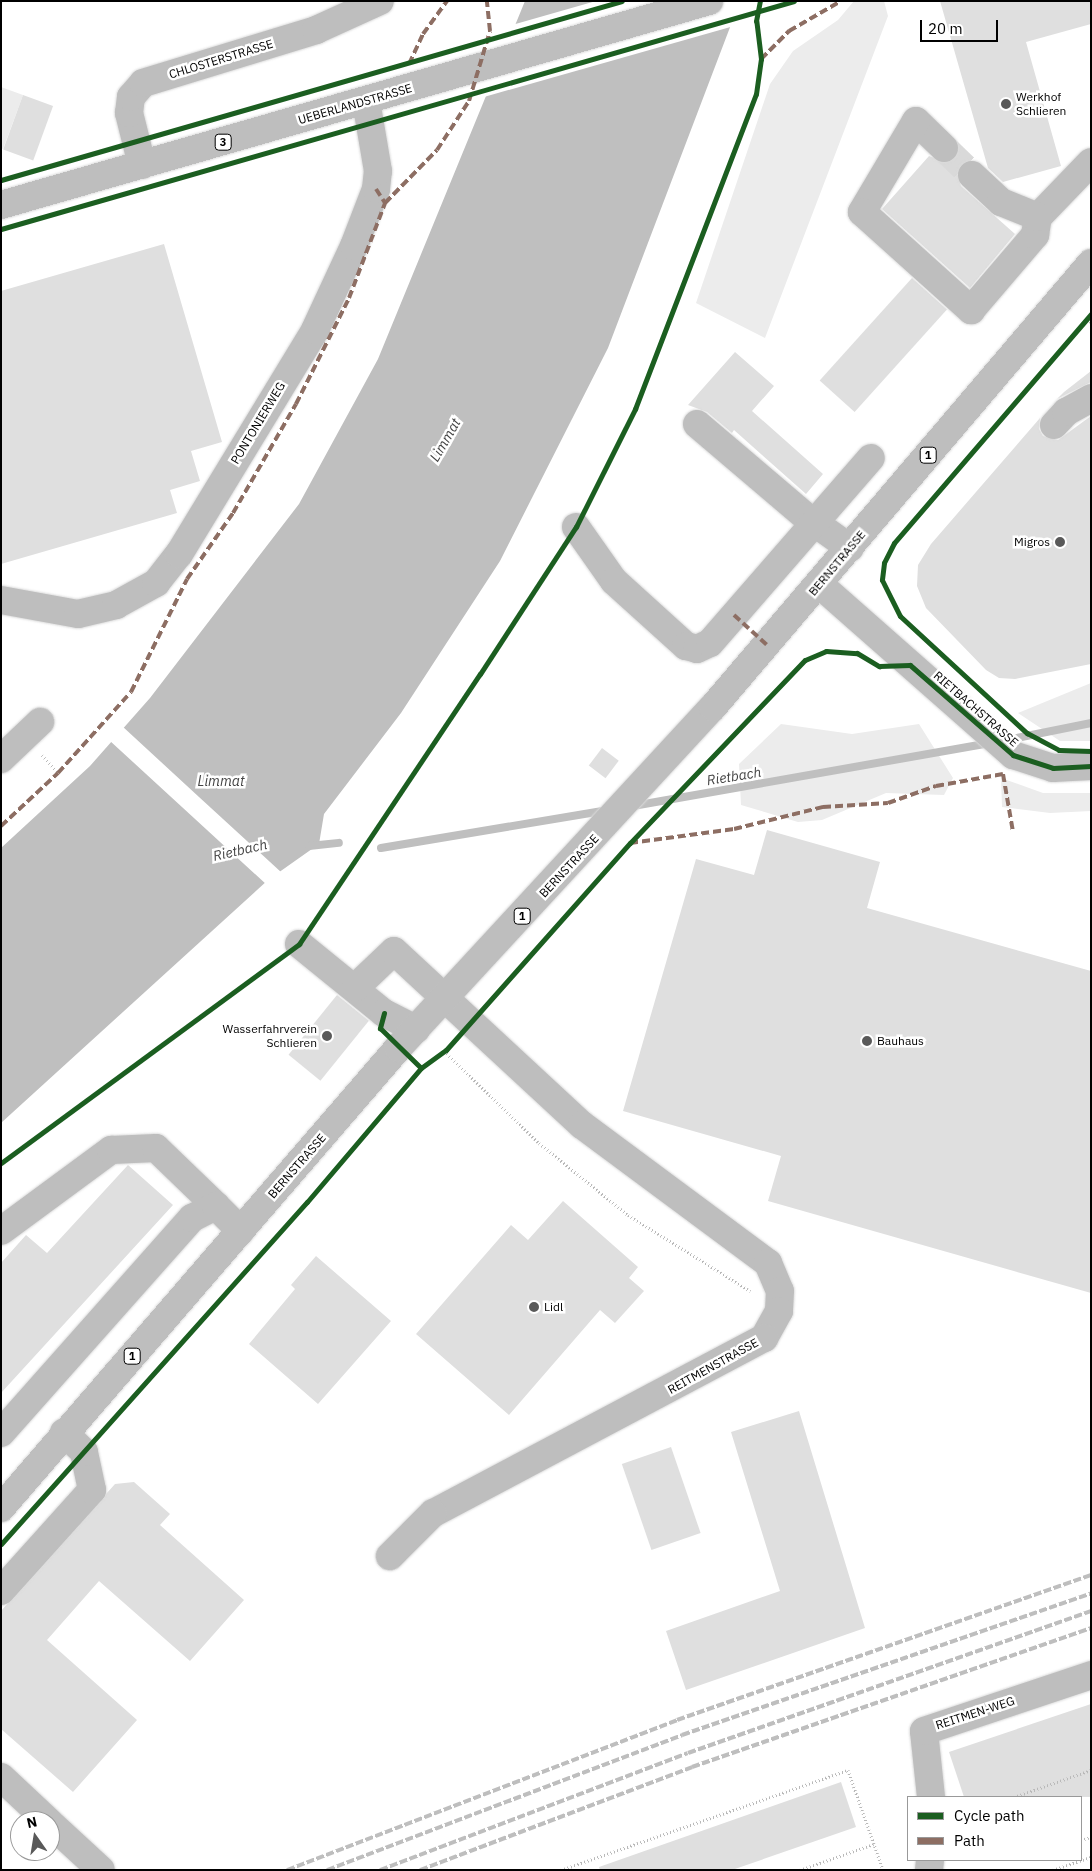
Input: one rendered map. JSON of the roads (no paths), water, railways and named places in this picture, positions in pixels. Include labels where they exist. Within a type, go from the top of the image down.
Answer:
[{"type":"main road","name":"CHLOSTERSTRASSE","points":[[142,165],[129,114],[132,97],[143,83],[316,30],[380,1]]},
{"type":"main road","name":"UEBERLANDSTRASSE","points":[[1,206],[709,1]]},
{"type":"main road","name":"PONTONIERWEG","points":[[1,600],[78,614],[116,605],[156,583],[179,554],[315,330],[354,246],[376,189],[378,171],[366,101]]},
{"type":"main road","points":[[944,148],[916,121],[862,212],[971,310],[1035,235],[1038,217],[1091,162]]},
{"type":"main road","points":[[972,175],[1001,202],[1038,217]]},
{"type":"main road","name":"BERNSTRASSE","points":[[1,1508],[416,1029],[650,779],[850,548],[1091,263]]},
{"type":"main road","points":[[1054,425],[1066,412],[1091,398]]},
{"type":"main road","points":[[697,424],[813,523],[850,548]]},
{"type":"main road","points":[[576,526],[614,580],[686,646],[697,649],[710,643],[871,458]]},
{"type":"main road","name":"RIETBACHSTRASSE","points":[[819,584],[1013,755],[1053,768],[1091,766]]},
{"type":"main road","points":[[1,760],[40,722]]},
{"type":"main road","points":[[299,944],[356,987],[384,1013],[416,1029]]},
{"type":"main road","points":[[356,987],[394,951],[445,999]]},
{"type":"main road","name":"REITMENSTRASSE","points":[[390,1556],[433,1513],[737,1356],[764,1338],[779,1311],[780,1291],[768,1262],[582,1125],[445,999]]},
{"type":"main road","points":[[1,1230],[112,1150],[156,1148],[241,1231]]},
{"type":"main road","points":[[1,1432],[192,1218],[216,1206]]},
{"type":"main road","points":[[1,1591],[92,1490],[84,1452],[64,1434]]},
{"type":"main road","name":"REITMEN-WEG","points":[[931,1796],[924,1730],[1091,1675]]},
{"type":"main road","points":[[1,1777],[37,1811]]},
{"type":"main road","points":[[60,1832],[101,1870]]},
{"type":"water","name":"Limmat","points":[[525,1],[740,1],[608,348],[500,561],[401,713],[324,814],[319,844],[268,880],[1,1123],[1,848],[90,766],[150,698],[299,504],[378,359]]},
{"type":"waterway","name":"Rietbach","points":[[1007,740],[1091,723]]},
{"type":"waterway","name":"Rietbach","points":[[633,806],[991,743]]},
{"type":"waterway","name":"Rietbach","points":[[381,848],[607,810]]},
{"type":"waterway","name":"Rietbach","points":[[309,846],[339,843]]},
{"type":"tunnel","points":[[944,148],[972,175]]},
{"type":"railway","points":[[287,1870],[677,1720],[1091,1575]]},
{"type":"railway","points":[[327,1870],[682,1735],[1091,1593]]},
{"type":"railway","points":[[380,1870],[688,1753],[1091,1611]]},
{"type":"railway","points":[[420,1870],[692,1767],[1091,1628]]},
{"type":"place","name":"Werkhof Schlieren","points":[[1006,104]]},
{"type":"place","name":"Migros","points":[[1060,542]]},
{"type":"place","name":"Wasserfahrverein Schlieren","points":[[327,1036]]},
{"type":"place","name":"Bauhaus","points":[[867,1041]]},
{"type":"place","name":"Lidl","points":[[534,1307]]}]
